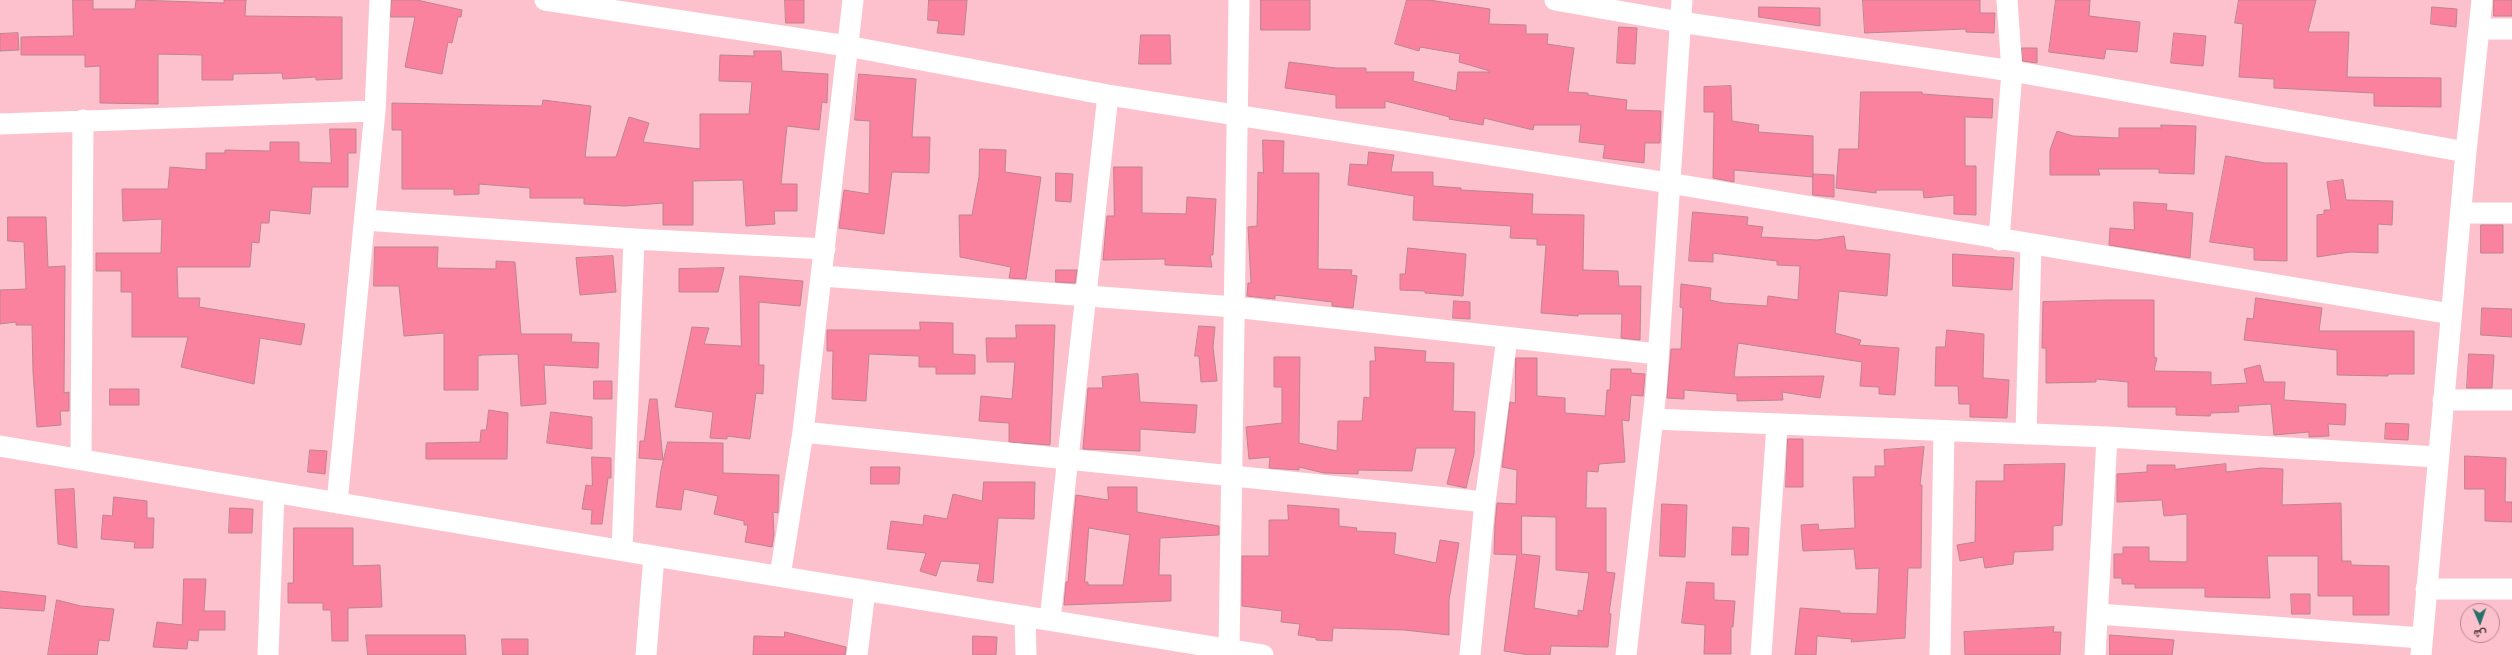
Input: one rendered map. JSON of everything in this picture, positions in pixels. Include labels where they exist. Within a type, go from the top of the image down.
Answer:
[{"type":"street","points":[[337,503],[375,111],[380,0]]},
{"type":"street","points":[[546,0],[847,46],[1108,95],[1669,184],[2452,314]]},
{"type":"street","points":[[780,576],[803,432],[853,0]]},
{"type":"street","points":[[1229,650],[1239,0]]},
{"type":"street","points":[[1555,0],[1680,22],[2012,72],[2466,152]]},
{"type":"street","points":[[1626,655],[1653,419],[1682,0]]},
{"type":"street","points":[[1999,240],[2012,72],[2007,0]]},
{"type":"street","points":[[2098,614],[2421,646],[2437,457],[2482,0]]},
{"type":"street","points":[[2480,29],[2512,29]]},
{"type":"street","points":[[1050,620],[1066,461],[1087,297],[1108,95]]},
{"type":"street","points":[[0,124],[375,111]]},
{"type":"street","points":[[81,458],[83,120]]},
{"type":"street","points":[[2461,213],[2512,213]]},
{"type":"street","points":[[365,220],[634,239],[825,249]]},
{"type":"street","points":[[622,550],[634,239]]},
{"type":"street","points":[[2026,434],[2031,245]]},
{"type":"street","points":[[822,276],[1234,307],[1657,354]]},
{"type":"street","points":[[1470,655],[1485,502],[1507,338]]},
{"type":"street","points":[[2443,400],[2512,400]]},
{"type":"street","points":[[1653,419],[2107,437],[2437,457]]},
{"type":"street","points":[[1761,655],[1777,425]]},
{"type":"street","points":[[1940,655],[1944,431]]},
{"type":"street","points":[[803,432],[1066,461],[1231,475],[1485,502]]},
{"type":"street","points":[[2095,655],[2107,437]]},
{"type":"street","points":[[0,446],[81,458],[337,503],[865,591],[1050,620],[1157,646],[1229,650],[1263,655]]},
{"type":"street","points":[[268,655],[274,492]]},
{"type":"street","points":[[646,655],[654,556]]},
{"type":"street","points":[[2426,589],[2512,588]]},
{"type":"street","points":[[857,655],[865,591]]},
{"type":"street","points":[[1025,616],[1026,655]]},
{"type":"building","points":[[73,0],[93,0],[93,9],[135,9],[136,0],[224,3],[224,0],[246,0],[245,16],[342,17],[342,79],[316,80],[316,77],[283,79],[282,73],[233,74],[233,80],[202,80],[202,55],[158,54],[158,104],[100,103],[100,66],[85,67],[85,55],[21,55],[21,37],[73,36]]},
{"type":"building","points":[[392,0],[417,0],[462,10],[461,17],[458,17],[452,43],[448,42],[442,74],[405,67],[415,17],[391,17]]},
{"type":"building","points":[[785,0],[804,0],[804,23],[786,23]]},
{"type":"building","points":[[929,0],[967,0],[964,35],[937,33],[939,21],[928,20]]},
{"type":"building","points":[[1261,0],[1310,0],[1310,30],[1261,30]]},
{"type":"building","points":[[1407,0],[1429,0],[1490,9],[1489,24],[1526,25],[1526,34],[1548,34],[1547,44],[1574,48],[1568,92],[1588,93],[1588,95],[1627,100],[1626,110],[1661,111],[1660,143],[1645,143],[1644,163],[1603,158],[1605,145],[1579,142],[1581,125],[1534,125],[1533,130],[1484,118],[1483,125],[1449,119],[1450,117],[1385,101],[1385,108],[1336,108],[1336,95],[1285,88],[1289,62],[1336,68],[1366,68],[1366,72],[1414,72],[1413,81],[1456,91],[1458,72],[1490,72],[1459,62],[1460,54],[1420,47],[1419,51],[1395,44]]},
{"type":"building","points":[[1863,0],[1980,0],[1980,13],[1995,13],[1994,33],[1966,32],[1966,29],[1865,33]]},
{"type":"building","points":[[2056,0],[2090,0],[2089,16],[2140,22],[2137,52],[2106,49],[2104,59],[2049,52]]},
{"type":"building","points":[[2239,0],[2316,0],[2308,32],[2349,32],[2347,77],[2441,78],[2441,107],[2374,106],[2374,93],[2274,88],[2274,79],[2239,77],[2243,24],[2235,23]]},
{"type":"building","points":[[2494,0],[2512,0],[2512,16],[2494,16]]},
{"type":"building","points":[[1759,7],[1820,8],[1820,26],[1759,17]]},
{"type":"building","points":[[2432,7],[2457,9],[2456,27],[2431,24]]},
{"type":"building","points":[[1619,27],[1637,28],[1635,64],[1617,63]]},
{"type":"building","points":[[18,33],[19,50],[0,51],[0,34]]},
{"type":"building","points":[[2174,33],[2206,36],[2203,66],[2171,63]]},
{"type":"building","points":[[1141,35],[1170,35],[1171,64],[1139,64]]},
{"type":"building","points":[[2022,48],[2037,48],[2037,63],[2023,61]]},
{"type":"building","points":[[754,51],[781,51],[782,71],[828,74],[827,103],[822,102],[819,130],[787,126],[781,184],[797,184],[797,211],[774,211],[775,224],[746,226],[743,180],[693,181],[693,225],[663,225],[663,203],[625,206],[584,204],[584,198],[530,198],[530,188],[479,184],[479,194],[454,195],[454,189],[402,189],[402,130],[392,130],[392,103],[542,106],[543,100],[591,106],[585,157],[616,157],[629,117],[649,123],[643,142],[700,149],[700,114],[749,114],[752,82],[719,81],[720,55],[754,56]]},
{"type":"building","points":[[859,74],[916,79],[912,137],[930,137],[929,173],[892,172],[884,234],[839,228],[844,190],[869,194],[870,121],[855,120]]},
{"type":"building","points":[[1731,86],[1732,121],[1759,125],[1758,132],[1813,136],[1813,177],[1734,170],[1734,182],[1713,178],[1714,112],[1704,112],[1704,87]]},
{"type":"building","points":[[1861,92],[1922,92],[1922,94],[1993,99],[1992,118],[1965,117],[1965,166],[1976,166],[1976,215],[1954,214],[1954,195],[1924,198],[1923,190],[1876,190],[1876,193],[1836,188],[1839,149],[1858,149]]},
{"type":"building","points":[[2161,125],[2196,126],[2194,174],[2159,173],[2159,169],[2098,169],[2100,175],[2050,175],[2050,150],[2057,131],[2073,136],[2119,138],[2119,128],[2161,128]]},
{"type":"building","points":[[330,129],[356,129],[356,153],[348,153],[348,187],[312,187],[310,214],[270,210],[269,223],[261,223],[259,243],[252,242],[250,267],[177,267],[178,298],[200,298],[199,307],[305,324],[301,345],[260,338],[254,384],[181,367],[188,337],[132,337],[132,292],[121,292],[121,271],[96,271],[96,253],[161,253],[162,219],[123,221],[122,189],[168,189],[170,167],[206,170],[206,153],[225,153],[225,150],[270,151],[270,142],[299,142],[299,162],[331,163]]},
{"type":"building","points":[[1263,140],[1284,141],[1283,173],[1319,173],[1318,269],[1352,270],[1351,275],[1357,276],[1353,308],[1332,306],[1332,302],[1275,295],[1275,299],[1247,296],[1248,283],[1251,283],[1248,227],[1257,226],[1258,172],[1263,173]]},
{"type":"building","points":[[980,149],[1006,150],[1005,172],[1041,177],[1026,279],[1009,278],[1011,267],[960,257],[959,215],[972,215],[979,177]]},
{"type":"building","points":[[1369,152],[1394,155],[1391,172],[1433,172],[1433,186],[1461,188],[1461,190],[1533,194],[1532,214],[1584,215],[1583,270],[1618,271],[1619,286],[1641,286],[1640,340],[1621,338],[1622,314],[1578,314],[1578,316],[1541,313],[1546,245],[1537,245],[1537,239],[1510,238],[1511,226],[1413,220],[1414,196],[1348,185],[1350,164],[1367,165]]},
{"type":"building","points":[[2226,156],[2265,163],[2287,163],[2287,261],[2254,260],[2254,248],[2210,242]]},
{"type":"building","points":[[1114,167],[1142,167],[1142,213],[1186,214],[1187,197],[1216,199],[1213,255],[1210,255],[1212,267],[1165,265],[1165,259],[1103,260],[1107,216],[1114,216]]},
{"type":"building","points":[[1056,173],[1073,174],[1071,202],[1056,201]]},
{"type":"building","points":[[1813,174],[1834,175],[1834,197],[1813,195]]},
{"type":"building","points":[[2343,180],[2346,200],[2393,201],[2392,225],[2378,224],[2378,253],[2350,252],[2317,257],[2317,215],[2324,214],[2324,210],[2331,210],[2327,182]]},
{"type":"building","points":[[2134,202],[2167,204],[2166,210],[2193,213],[2190,258],[2109,245],[2110,228],[2134,230]]},
{"type":"building","points":[[1693,212],[1748,217],[1747,225],[1763,227],[1761,237],[1817,240],[1844,236],[1846,250],[1890,254],[1887,296],[1839,291],[1835,333],[1861,340],[1859,345],[1899,348],[1895,395],[1879,394],[1879,387],[1860,386],[1862,362],[1738,343],[1734,377],[1824,376],[1820,398],[1782,392],[1783,400],[1737,401],[1737,394],[1684,390],[1684,399],[1667,398],[1671,349],[1681,349],[1683,308],[1680,307],[1681,284],[1711,288],[1710,300],[1723,303],[1767,306],[1768,296],[1798,300],[1800,266],[1777,265],[1777,261],[1713,253],[1713,262],[1689,261]]},
{"type":"building","points":[[8,217],[46,217],[48,267],[65,266],[64,393],[69,392],[69,411],[60,411],[61,425],[37,427],[33,372],[32,325],[16,325],[16,322],[0,324],[0,290],[26,289],[24,242],[8,241]]},
{"type":"building","points":[[2481,225],[2503,225],[2503,253],[2481,253]]},
{"type":"building","points":[[375,247],[438,247],[437,268],[496,269],[496,261],[515,262],[521,334],[572,334],[571,342],[599,343],[598,368],[544,365],[546,404],[521,406],[518,354],[482,355],[478,356],[478,390],[444,390],[444,333],[404,336],[399,286],[374,286]]},
{"type":"building","points":[[1408,248],[1466,254],[1463,296],[1425,293],[1425,291],[1400,290],[1400,274],[1405,274]]},
{"type":"building","points":[[1953,254],[2014,258],[2012,290],[1953,286]]},
{"type":"building","points":[[613,256],[616,292],[580,295],[576,258]]},
{"type":"building","points":[[724,268],[718,292],[679,292],[679,269]]},
{"type":"building","points":[[1056,270],[1077,270],[1075,283],[1056,282]]},
{"type":"building","points":[[740,276],[803,281],[800,306],[759,302],[759,365],[764,365],[763,394],[756,393],[750,439],[727,436],[727,439],[710,438],[713,412],[675,407],[692,327],[709,328],[704,344],[741,346]]},
{"type":"building","points":[[2256,298],[2322,308],[2319,331],[2414,331],[2414,374],[2388,374],[2388,376],[2337,375],[2337,350],[2244,340],[2247,318],[2253,319]]},
{"type":"building","points":[[2154,300],[2154,357],[2157,358],[2154,371],[2211,372],[2211,385],[2247,383],[2244,369],[2260,365],[2264,382],[2285,382],[2284,400],[2346,404],[2345,425],[2328,424],[2329,436],[2309,437],[2309,432],[2274,435],[2271,404],[2238,406],[2239,412],[2211,413],[2210,416],[2176,415],[2176,407],[2128,407],[2128,382],[2096,379],[2096,382],[2046,383],[2046,348],[2042,348],[2043,302]]},
{"type":"building","points":[[1454,301],[1470,302],[1470,319],[1453,318]]},
{"type":"building","points":[[2482,308],[2512,309],[2512,337],[2481,335]]},
{"type":"building","points":[[920,322],[953,323],[953,354],[975,355],[975,374],[936,374],[936,367],[919,367],[919,356],[869,354],[866,401],[832,399],[833,351],[827,351],[827,330],[920,330]]},
{"type":"building","points":[[1016,325],[1055,325],[1050,445],[1009,442],[1009,423],[979,421],[981,396],[1012,399],[1015,362],[987,362],[986,338],[1016,338]]},
{"type":"building","points":[[1199,326],[1215,327],[1213,347],[1217,381],[1201,382],[1199,356],[1195,356]]},
{"type":"building","points":[[1947,330],[1984,334],[1983,378],[2009,380],[2007,418],[1970,417],[1970,404],[1959,404],[1958,386],[1935,386],[1936,347],[1945,347]]},
{"type":"building","points":[[1375,347],[1426,351],[1425,362],[1454,363],[1453,411],[1475,412],[1474,454],[1466,488],[1447,484],[1456,448],[1416,448],[1412,471],[1358,470],[1358,474],[1324,473],[1299,467],[1299,470],[1269,468],[1270,457],[1249,459],[1246,427],[1282,423],[1282,387],[1274,387],[1274,357],[1300,357],[1299,443],[1337,451],[1338,421],[1362,421],[1364,397],[1370,398],[1370,361],[1375,361]]},
{"type":"building","points":[[2469,354],[2494,355],[2492,388],[2467,388]]},
{"type":"building","points":[[1516,358],[1537,358],[1537,396],[1565,398],[1565,413],[1605,416],[1607,390],[1610,390],[1611,369],[1631,369],[1631,373],[1645,374],[1643,396],[1631,395],[1629,421],[1622,420],[1625,462],[1599,464],[1598,472],[1587,471],[1586,508],[1606,508],[1606,572],[1615,573],[1609,613],[1611,614],[1608,647],[1551,646],[1550,655],[1529,655],[1504,651],[1517,555],[1494,554],[1495,525],[1497,503],[1516,504],[1517,470],[1502,467],[1510,402],[1515,403]],"holes":[[[1522,516],[1556,517],[1556,570],[1589,573],[1583,611],[1578,610],[1578,616],[1534,608],[1540,556],[1522,554]]]},
{"type":"building","points":[[1138,374],[1140,402],[1197,405],[1195,433],[1140,429],[1140,451],[1083,449],[1088,388],[1103,388],[1102,377]]},
{"type":"building","points":[[594,381],[612,381],[612,399],[594,399]]},
{"type":"building","points":[[110,389],[139,389],[139,405],[110,405]]},
{"type":"building","points":[[650,399],[657,399],[663,460],[639,458],[640,441],[644,441]]},
{"type":"building","points":[[489,410],[508,413],[507,459],[426,459],[426,443],[480,442],[481,430],[486,430]]},
{"type":"building","points":[[551,412],[592,417],[592,449],[547,443]]},
{"type":"building","points":[[2386,423],[2409,424],[2408,440],[2385,439]]},
{"type":"building","points":[[1788,439],[1803,439],[1803,487],[1786,487]]},
{"type":"building","points":[[668,442],[723,443],[723,473],[779,475],[778,513],[773,512],[774,535],[772,547],[745,542],[748,525],[744,525],[744,521],[714,514],[718,496],[684,489],[681,510],[656,507],[661,470]]},
{"type":"building","points":[[1924,447],[1920,485],[1922,485],[1921,568],[1908,568],[1905,638],[1851,642],[1852,639],[1817,636],[1816,655],[1795,655],[1800,608],[1840,611],[1840,613],[1877,614],[1879,568],[1856,569],[1854,549],[1803,551],[1801,525],[1818,524],[1819,530],[1855,528],[1853,477],[1875,477],[1875,466],[1885,466],[1884,450]]},
{"type":"building","points":[[310,450],[327,451],[325,474],[308,472]]},
{"type":"building","points":[[2465,456],[2506,458],[2505,502],[2512,502],[2512,522],[2485,521],[2485,489],[2465,489]]},
{"type":"building","points":[[592,457],[611,458],[611,478],[608,478],[602,524],[591,524],[592,510],[582,509],[586,485],[592,486]]},
{"type":"building","points":[[2065,464],[2062,525],[2053,526],[2053,550],[2014,552],[2013,564],[1985,568],[1983,557],[1960,561],[1957,545],[1975,542],[1976,481],[2004,481],[2004,465]]},
{"type":"building","points":[[2226,464],[2226,472],[2261,468],[2283,469],[2282,505],[2341,503],[2342,561],[2351,561],[2351,565],[2389,566],[2389,615],[2353,615],[2353,596],[2318,596],[2318,556],[2267,556],[2270,598],[2205,597],[2205,588],[2135,588],[2135,584],[2122,584],[2122,578],[2114,578],[2114,554],[2123,554],[2123,547],[2149,547],[2149,561],[2187,562],[2187,514],[2164,516],[2162,500],[2117,502],[2117,474],[2147,472],[2147,465],[2175,465],[2175,469]]},
{"type":"building","points":[[871,467],[900,467],[899,484],[871,484]]},
{"type":"building","points":[[984,482],[1035,482],[1034,519],[998,518],[993,583],[977,581],[980,564],[941,561],[936,576],[920,571],[926,553],[887,549],[891,521],[923,525],[924,515],[947,519],[953,494],[982,501]]},
{"type":"building","points":[[1108,487],[1137,487],[1137,512],[1219,526],[1219,535],[1160,538],[1159,575],[1171,575],[1171,601],[1064,605],[1066,582],[1068,582],[1076,495],[1108,500]],"holes":[[[1089,528],[1130,535],[1123,585],[1088,585],[1088,582],[1085,582]]]},
{"type":"building","points":[[74,489],[77,548],[58,544],[55,490]]},
{"type":"building","points":[[114,497],[147,501],[147,518],[154,518],[153,548],[134,548],[135,542],[101,539],[103,515],[112,516]]},
{"type":"building","points":[[1662,504],[1687,505],[1685,557],[1660,556]]},
{"type":"building","points":[[1288,505],[1339,509],[1339,526],[1357,528],[1356,531],[1396,533],[1394,554],[1436,563],[1440,540],[1459,543],[1449,600],[1449,635],[1404,630],[1333,628],[1332,641],[1316,640],[1316,638],[1298,635],[1300,624],[1281,622],[1282,611],[1242,606],[1242,556],[1269,556],[1269,520],[1288,520]]},
{"type":"building","points":[[230,508],[253,509],[252,533],[229,533]]},
{"type":"building","points":[[1733,527],[1749,528],[1748,555],[1732,555]]},
{"type":"building","points":[[294,528],[353,528],[353,566],[380,565],[382,607],[348,608],[348,641],[332,641],[331,610],[323,610],[323,603],[288,603],[288,583],[293,583]]},
{"type":"building","points":[[184,579],[206,579],[204,611],[225,611],[225,630],[199,630],[198,641],[188,640],[187,649],[153,647],[157,622],[182,625]]},
{"type":"building","points":[[1687,582],[1714,583],[1714,600],[1735,601],[1733,627],[1731,627],[1731,654],[1704,654],[1705,625],[1682,623]]},
{"type":"building","points":[[0,591],[46,596],[44,611],[0,608]]},
{"type":"building","points":[[2291,594],[2310,594],[2310,614],[2292,614]]},
{"type":"building","points":[[57,600],[81,606],[114,609],[109,641],[99,640],[97,655],[48,655]]},
{"type":"building","points":[[2054,627],[2053,632],[2061,632],[2060,655],[1965,655],[1964,632]]},
{"type":"building","points":[[785,632],[846,647],[845,655],[753,655],[754,636],[784,637]]},
{"type":"building","points":[[366,635],[465,635],[466,655],[368,655]]},
{"type":"building","points":[[2110,635],[2174,640],[2172,655],[2110,655]]},
{"type":"building","points":[[973,636],[997,637],[996,655],[973,655]]},
{"type":"building","points":[[502,639],[528,639],[528,655],[503,655]]}]
